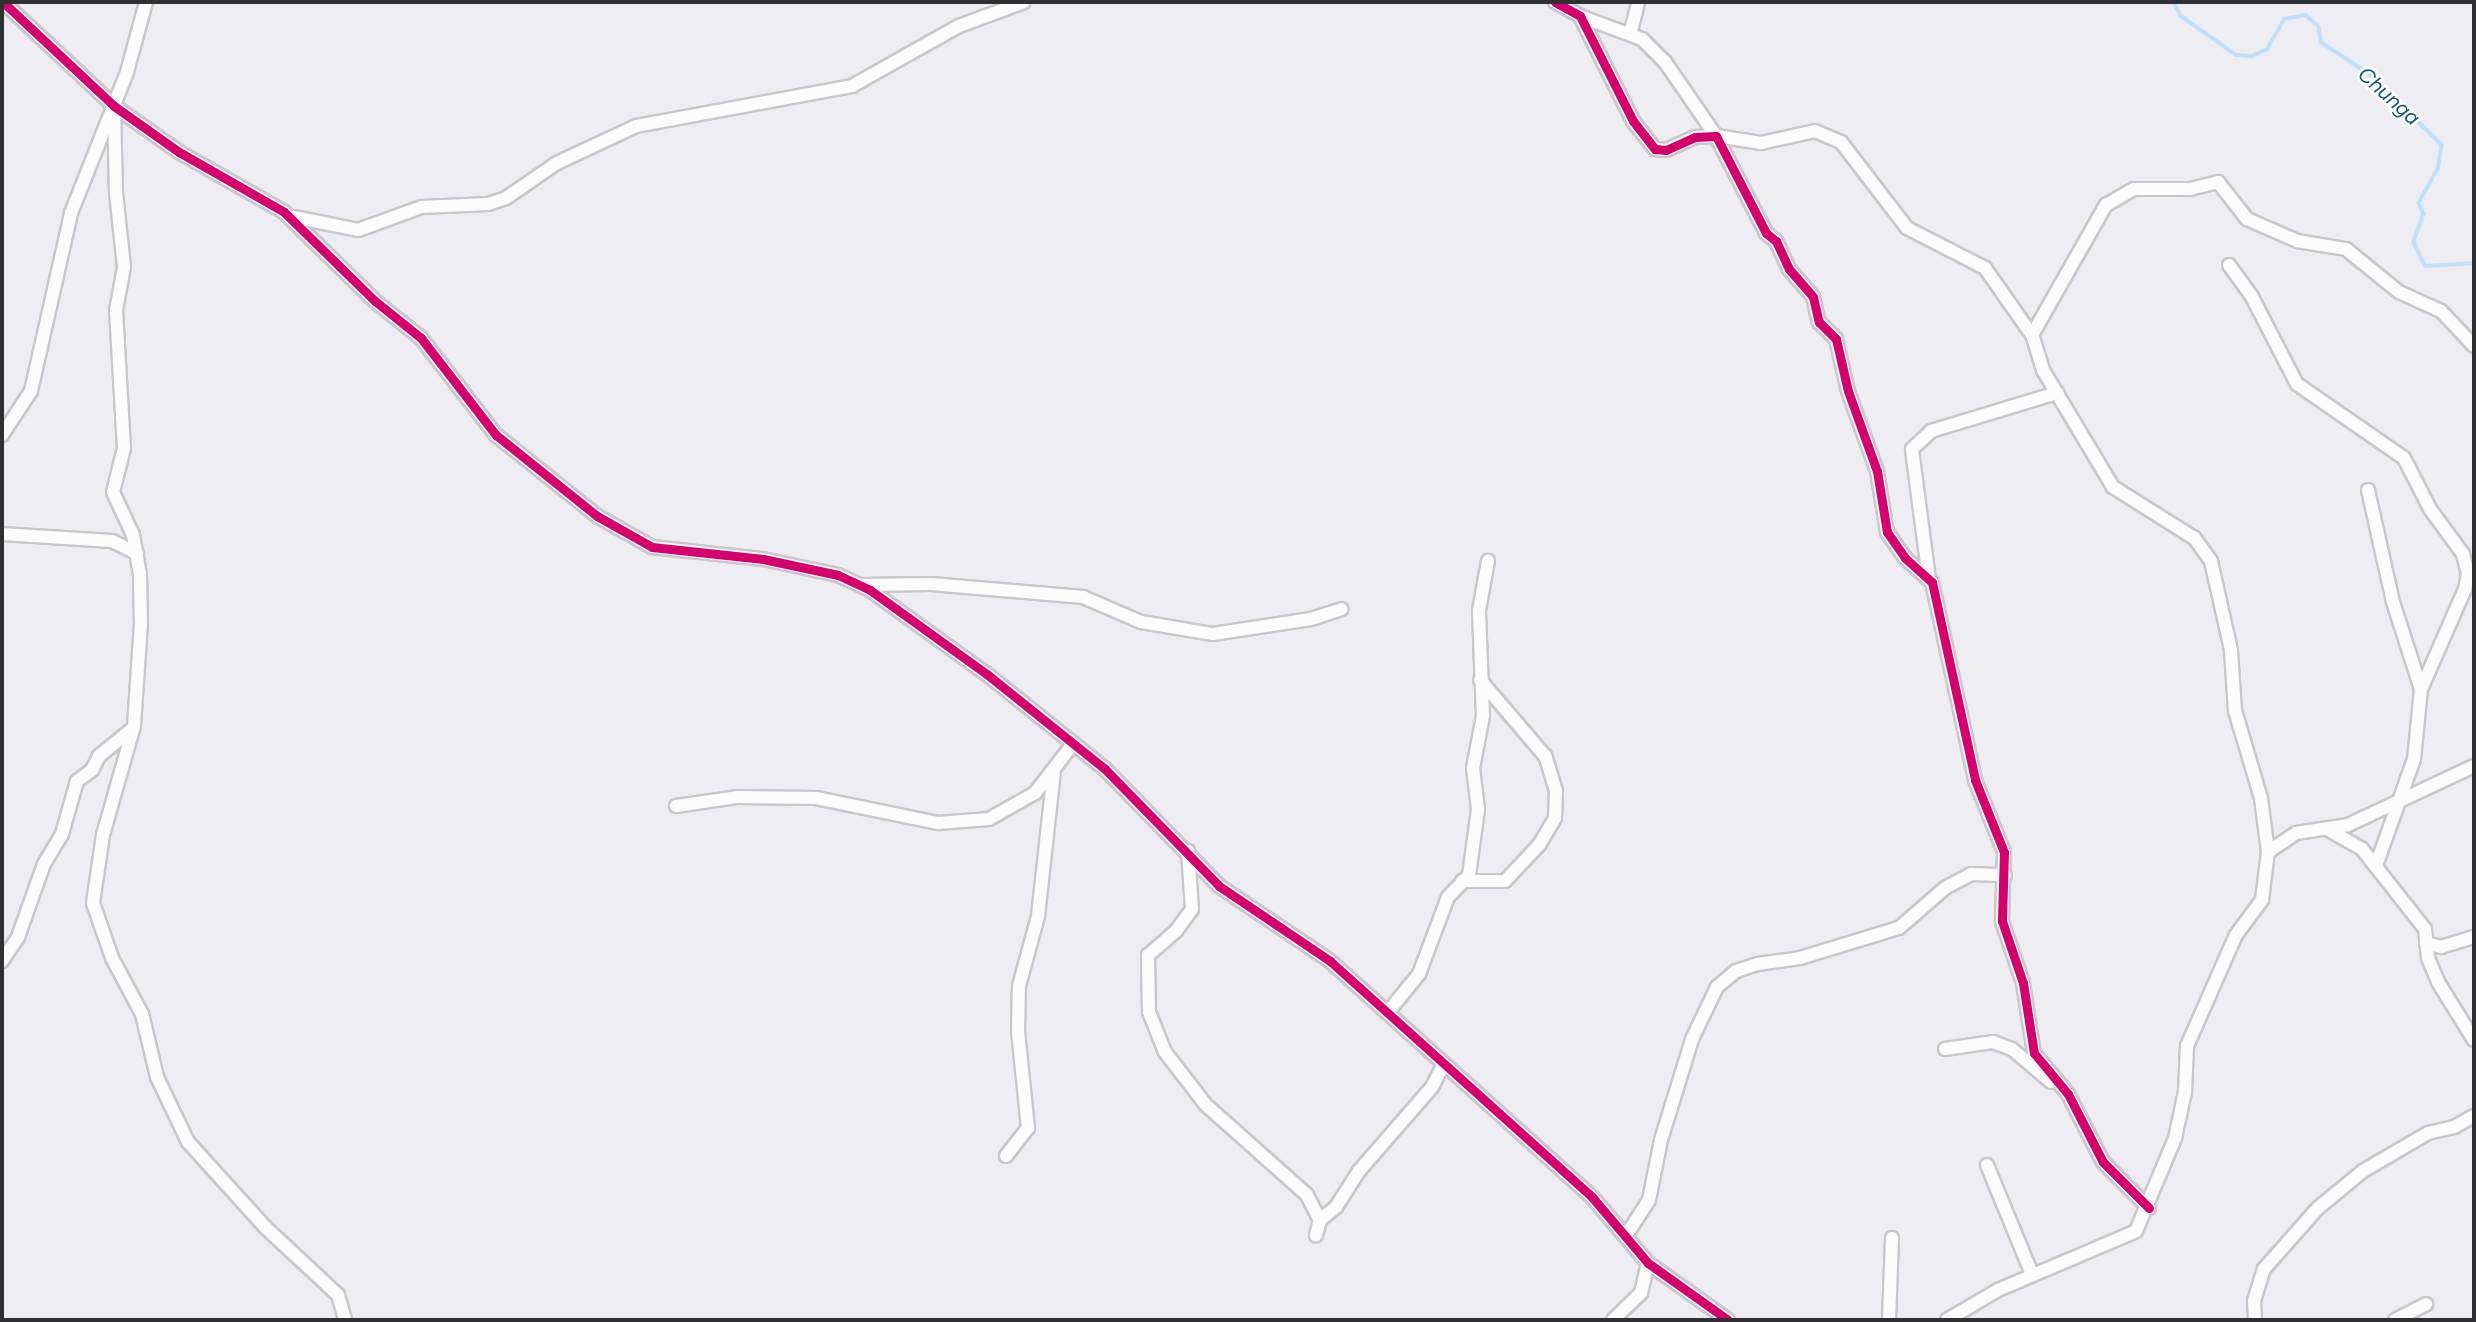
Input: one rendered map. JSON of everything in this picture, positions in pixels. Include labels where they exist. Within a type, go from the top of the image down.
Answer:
[{"type":"street","points":[[2,435],[31,391],[71,213],[114,106],[146,2]]},
{"type":"street","points":[[5,3],[114,106],[179,152],[305,222],[358,230],[422,207],[488,204],[506,198],[556,163],[636,126],[852,86],[959,26],[1024,2]]},
{"type":"street","points":[[1555,2],[1580,16],[1631,31],[1665,62],[1716,136],[1766,233],[1813,298],[1819,322],[1836,339],[1848,391],[1877,471],[1886,532],[1905,558],[1929,579]]},
{"type":"street","points":[[1631,31],[1638,2]]},
{"type":"street","points":[[1580,16],[1633,121],[1656,149],[1666,150],[1695,137],[1716,136],[1761,143],[1815,131],[1841,142],[1900,221],[1914,234],[1985,268],[2032,335]]},
{"type":"street","points":[[114,106],[116,193],[124,267],[116,310],[124,448],[113,492],[137,553],[141,623],[134,727],[96,872],[93,903],[100,930],[138,1004],[157,1077],[188,1142],[265,1227],[338,1295],[345,1320]]},
{"type":"street","points":[[1947,1320],[2032,1274],[2137,1231],[2149,1208],[2175,1138],[2185,1092],[2187,1046],[2236,935],[2262,900],[2268,852],[2261,798],[2235,711],[2231,650],[2211,561],[2194,538],[2113,487],[2057,393],[2032,346],[2032,335],[2106,205],[2134,189],[2190,189],[2218,182],[2247,219],[2297,241],[2346,249],[2388,284],[2441,312],[2474,346]]},
{"type":"street","points":[[284,212],[375,301],[421,338],[496,435],[627,536],[652,547],[763,559],[824,571],[862,585],[988,676],[1073,744],[1188,851],[1219,886],[1330,961],[1591,1197],[1626,1234],[1648,1263],[1728,1320]]},
{"type":"street","points":[[2229,265],[2252,297],[2297,384],[2404,458],[2430,509],[2463,554],[2468,574],[2465,589],[2421,689],[2417,745],[2401,797],[2393,806],[2377,863]]},
{"type":"street","points":[[2057,393],[1931,431],[1912,449],[1929,579],[1962,733],[1975,780],[2004,852],[2002,920],[2023,983],[2034,1053],[2068,1094],[2103,1163],[2149,1208]]},
{"type":"street","points":[[2368,490],[2393,602],[2421,689]]},
{"type":"street","points":[[2,534],[112,541],[137,553]]},
{"type":"street","points":[[1388,1012],[1419,974],[1448,897],[1471,866],[1478,809],[1473,768],[1483,716],[1479,610],[1488,561]]},
{"type":"street","points":[[862,585],[931,584],[1083,597],[1141,622],[1213,634],[1311,619],[1341,609]]},
{"type":"street","points":[[1462,881],[1505,881],[1539,845],[1555,818],[1556,791],[1545,756],[1480,680]]},
{"type":"street","points":[[2,961],[18,937],[44,864],[62,834],[77,781],[134,727]]},
{"type":"street","points":[[676,806],[738,797],[816,798],[938,823],[989,819],[1035,793],[1073,744]]},
{"type":"street","points":[[2268,852],[2297,833],[2348,825],[2401,797],[2474,766]]},
{"type":"street","points":[[1006,1156],[1028,1128],[1018,1032],[1019,986],[1038,916],[1055,768]]},
{"type":"street","points":[[2327,829],[2362,849],[2377,863],[2425,929],[2426,943],[2438,982],[2474,1040]]},
{"type":"street","points":[[1188,851],[1192,909],[1176,932],[1148,955],[1149,1012],[1165,1052],[1206,1105],[1307,1195],[1320,1220]]},
{"type":"street","points":[[1626,1234],[1649,1200],[1661,1140],[1692,1039],[1717,986],[1736,971],[1758,964],[1800,958],[1899,928],[1945,888],[1970,874],[2005,874]]},
{"type":"street","points":[[2426,943],[2441,947],[2474,937]]},
{"type":"street","points":[[1945,1049],[1993,1042],[2012,1049],[2068,1094]]},
{"type":"street","points":[[1316,1236],[1320,1220],[1336,1207],[1359,1171],[1432,1087],[1443,1065]]},
{"type":"street","points":[[2255,1320],[2254,1301],[2264,1269],[2318,1208],[2364,1171],[2428,1133],[2454,1127],[2474,1116]]},
{"type":"street","points":[[1987,1165],[2032,1274]]},
{"type":"street","points":[[1889,1320],[1892,1238]]},
{"type":"street","points":[[1613,1320],[1641,1293],[1648,1263]]},
{"type":"street","points":[[2395,1320],[2426,1304]]},
{"type":"waterway","name":"Chunga","points":[[2174,2],[2181,16],[2236,55],[2252,56],[2267,49],[2284,19],[2306,15],[2319,27],[2321,42],[2371,75],[2442,145],[2438,169],[2419,203],[2424,214],[2414,242],[2425,266],[2474,263]]},
{"type":"cycle path","points":[[3,2],[114,106],[179,152],[284,212],[375,301],[421,338],[496,435],[597,516],[652,547],[763,559],[838,575],[870,590],[988,675],[1105,769],[1219,886],[1330,961],[1592,1197],[1648,1263],[1728,1320]]},
{"type":"cycle path","points":[[1555,2],[1580,16],[1633,121],[1655,149],[1666,150],[1695,137],[1716,136],[1766,233],[1776,241],[1789,269],[1813,297],[1819,322],[1836,339],[1848,391],[1877,471],[1887,532],[1905,558],[1932,582],[1975,780],[2004,852],[2002,921],[2023,983],[2034,1053],[2068,1094],[2103,1162],[2149,1208]]}]
